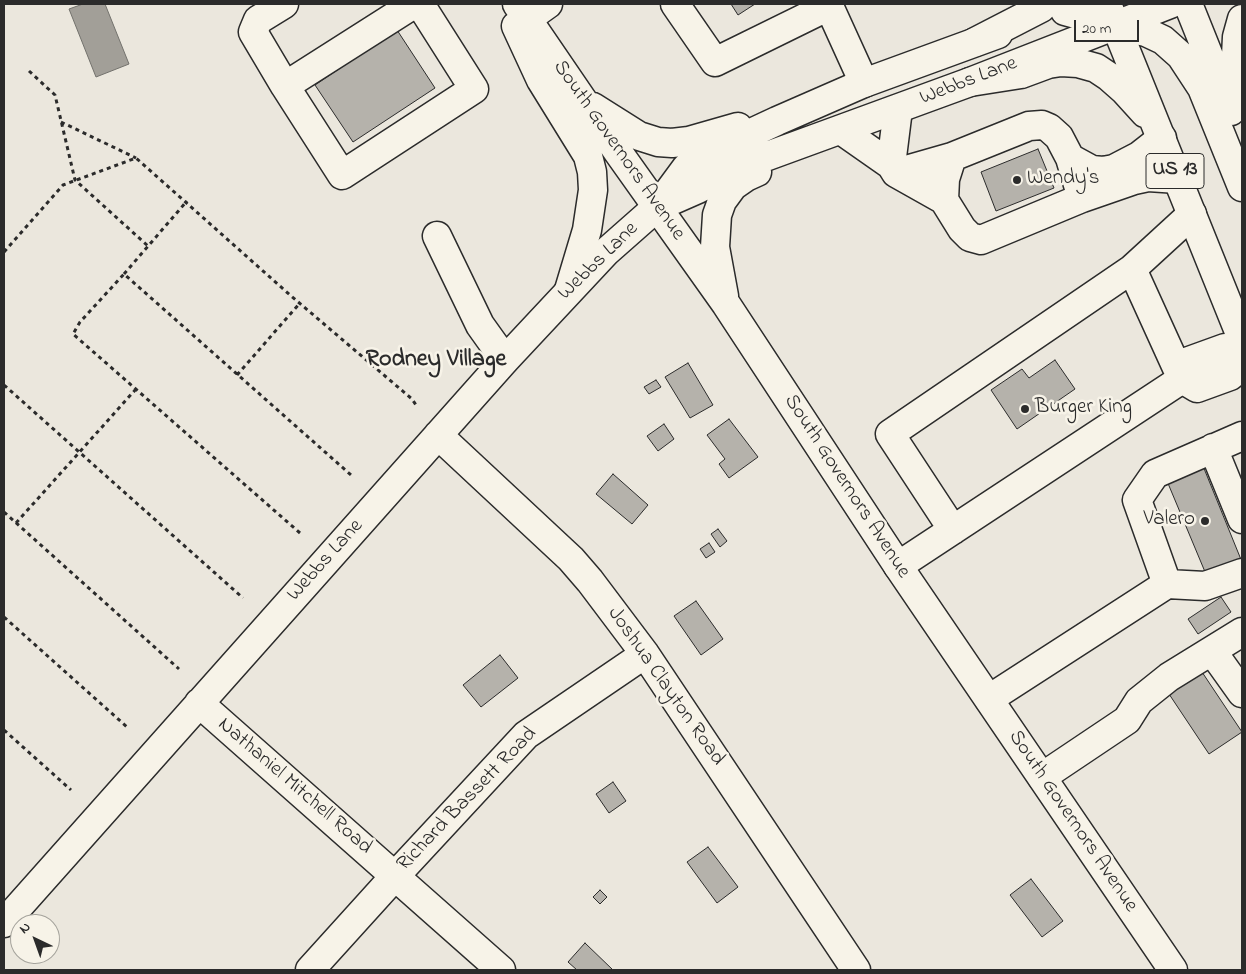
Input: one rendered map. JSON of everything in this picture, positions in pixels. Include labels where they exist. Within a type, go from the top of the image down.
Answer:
[{"type":"main road","points":[[284,4],[258,20],[253,32],[342,175],[474,88],[420,4]]},
{"type":"main road","points":[[285,86],[414,4]]},
{"type":"main road","points":[[675,4],[715,62],[831,5],[864,84]]},
{"type":"main road","name":"Webbs Lane","points":[[657,207],[698,189],[743,165],[970,82],[1111,15],[1170,4]]},
{"type":"main road","points":[[1188,4],[1242,138]]},
{"type":"main road","points":[[1065,6],[1111,15],[1163,40],[1181,56],[1202,88],[1242,187]]},
{"type":"main road","name":"Webbs Lane","points":[[4,923],[505,360],[606,252],[657,207],[686,168],[734,141],[777,121],[864,84],[975,42],[1041,8],[1065,6]]},
{"type":"main road","points":[[524,7],[541,80],[588,156],[592,172],[593,190],[587,230],[569,290]]},
{"type":"main road","name":"South Governors Avenue","points":[[524,7],[583,101],[726,304],[898,566],[1173,970]]},
{"type":"main road","name":"US 13","points":[[1111,15],[1242,339]]},
{"type":"main road","points":[[1242,19],[1237,37],[1236,56],[1238,80],[1242,92]]},
{"type":"main road","points":[[970,82],[1021,74],[1048,64],[1060,62],[1078,63],[1096,68],[1108,76],[1125,91],[1159,132],[1139,156],[1114,169],[1092,170],[1070,158]]},
{"type":"main road","points":[[583,101],[639,136],[672,143],[696,139],[745,126],[777,121]]},
{"type":"main road","points":[[893,169],[898,109]]},
{"type":"main road","points":[[893,169],[952,157],[1029,126],[1042,125],[1049,128],[1059,137],[1070,158],[1075,202]]},
{"type":"main road","points":[[1042,125],[1034,137],[964,167],[957,177],[958,193],[967,213],[977,221],[989,221],[1056,196],[1075,202]]},
{"type":"main road","points":[[726,304],[715,247],[716,216],[722,201],[733,186],[746,177],[790,157],[836,132],[944,200],[962,229],[970,237],[981,240],[1134,180],[1148,177],[1178,179]]},
{"type":"main road","points":[[944,200],[945,179],[952,157]]},
{"type":"main road","points":[[953,530],[890,434],[1132,269],[1192,214]]},
{"type":"main road","points":[[437,236],[480,325],[505,360]]},
{"type":"main road","points":[[1132,269],[1182,379],[1198,388],[1230,376],[1242,366]]},
{"type":"main road","points":[[898,566],[1182,379],[1189,362],[1225,348],[1242,356]]},
{"type":"main road","name":"Joshua Clayton Road","points":[[438,435],[571,559],[645,654],[856,970]]},
{"type":"main road","points":[[1167,584],[1137,500],[1155,474],[1242,436]]},
{"type":"main road","points":[[1214,448],[1242,520]]},
{"type":"main road","points":[[989,699],[1167,584],[1206,586],[1242,573]]},
{"type":"main road","points":[[1042,777],[1127,720],[1139,702],[1169,677],[1242,632]]},
{"type":"main road","points":[[1212,651],[1242,693]]},
{"type":"main road","name":"Richard Bassett Road","points":[[310,970],[526,736],[645,654]]},
{"type":"main road","name":"Nathaniel Mitchell Road","points":[[199,703],[501,970]]},
{"type":"path","points":[[29,71],[55,95],[75,180],[148,246]]},
{"type":"path","points":[[61,122],[136,158],[412,399],[416,405]]},
{"type":"path","points":[[4,252],[63,185],[136,158]]},
{"type":"path","points":[[187,201],[80,322],[73,334],[300,533]]},
{"type":"path","points":[[124,274],[351,476]]},
{"type":"path","points":[[237,375],[300,303]]},
{"type":"path","points":[[4,385],[243,598]]},
{"type":"path","points":[[16,523],[136,389]]},
{"type":"path","points":[[4,512],[179,669]]},
{"type":"path","points":[[4,617],[127,727]]},
{"type":"path","points":[[4,730],[71,790]]},
{"type":"shaded area","points":[[83,4],[105,4],[129,64],[96,77],[69,9]]},
{"type":"building","points":[[731,4],[755,4],[738,15]]},
{"type":"building","points":[[397,30],[435,88],[353,142],[315,85]]},
{"type":"building","name":"Wendy's","points":[[1038,149],[1054,188],[996,211],[981,172]]},
{"type":"building","name":"Burger King","points":[[1055,360],[1075,389],[1017,429],[991,390],[1022,369],[1029,378]]},
{"type":"building","points":[[688,363],[713,405],[690,418],[665,377]]},
{"type":"building","points":[[656,380],[661,387],[649,394],[644,387]]},
{"type":"building","points":[[729,419],[758,457],[729,478],[719,464],[725,459],[707,435]]},
{"type":"building","points":[[664,424],[674,439],[658,451],[647,436]]},
{"type":"building","name":"Valero","points":[[1203,466],[1242,562],[1208,579],[1167,481]]},
{"type":"building","points":[[613,474],[648,505],[632,524],[596,494]]},
{"type":"building","points":[[718,529],[727,541],[720,547],[711,534]]},
{"type":"building","points":[[709,543],[715,552],[706,558],[700,549]]},
{"type":"building","points":[[1221,597],[1231,612],[1198,634],[1188,619]]},
{"type":"building","points":[[696,601],[723,639],[701,655],[674,616]]},
{"type":"building","points":[[500,655],[518,678],[481,707],[463,685]]},
{"type":"building","points":[[1198,666],[1242,732],[1209,754],[1165,688]]},
{"type":"building","points":[[613,782],[626,801],[609,813],[596,794]]},
{"type":"building","points":[[708,847],[738,887],[717,903],[687,862]]},
{"type":"building","points":[[1031,879],[1063,921],[1042,937],[1010,895]]},
{"type":"building","points":[[600,890],[607,897],[600,904],[593,897]]},
{"type":"building","points":[[585,943],[613,970],[577,970],[568,962]]},
{"type":"place","name":"Wendy's","points":[[1017,180]]},
{"type":"place","name":"Burger King","points":[[1025,409]]},
{"type":"place","name":"Valero","points":[[1205,521]]},
{"type":"district","name":"Rodney Village","points":[[436,361]]}]
